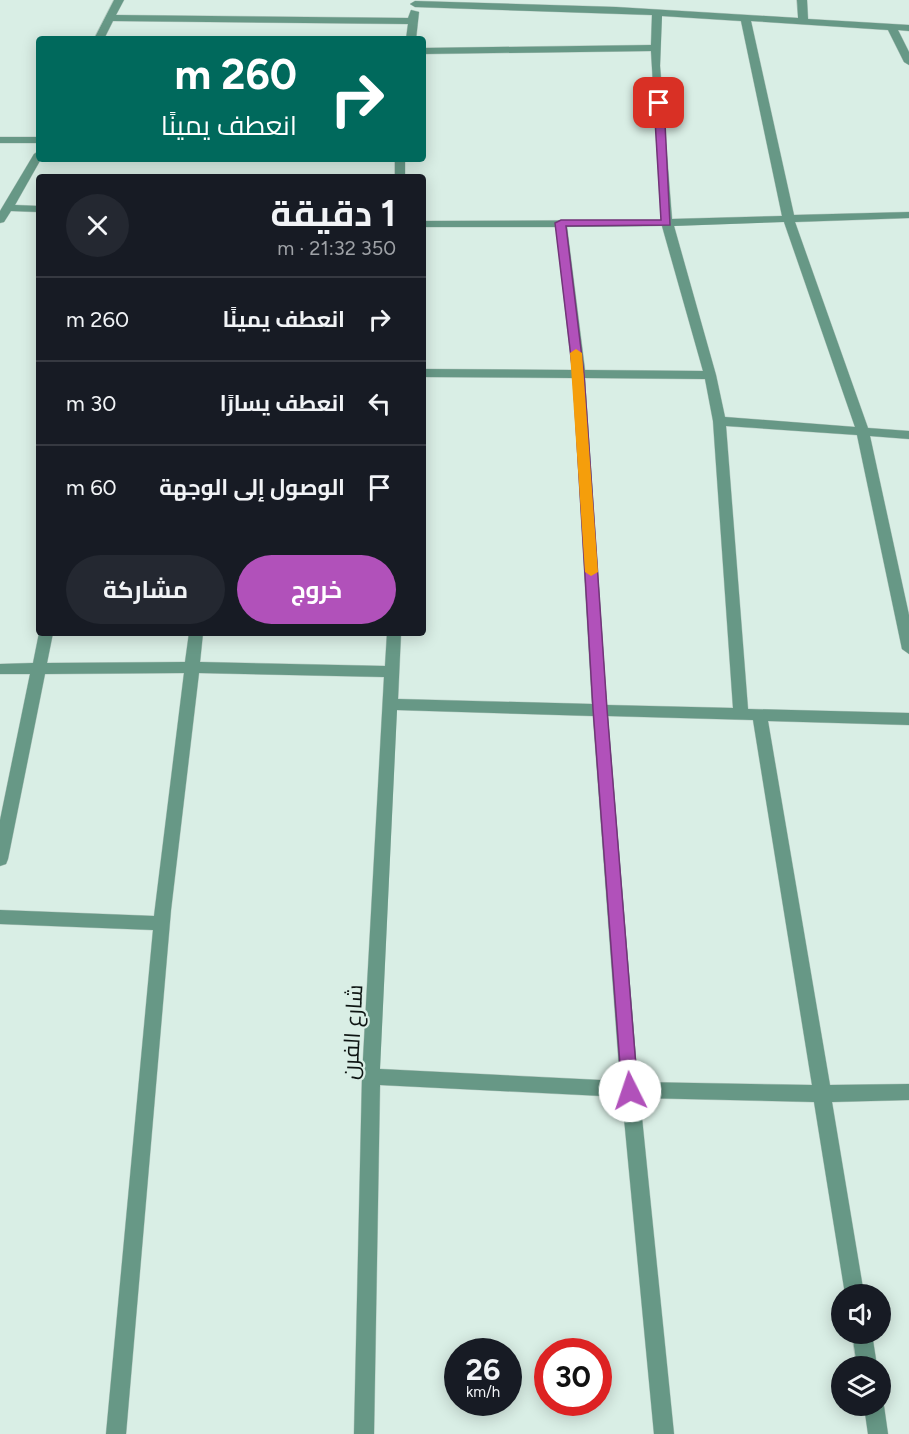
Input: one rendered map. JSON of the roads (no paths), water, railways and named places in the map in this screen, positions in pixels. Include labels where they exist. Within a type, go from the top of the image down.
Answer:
[{"type":"street","points":[[101,36],[119,0]]},
{"type":"street","points":[[802,0],[803,22]]},
{"type":"street","points":[[411,36],[416,2],[616,5],[657,12],[909,28]]},
{"type":"street","points":[[657,12],[655,48],[667,223],[710,375],[719,421],[741,715]]},
{"type":"street","points":[[745,17],[789,220],[863,432],[909,649]]},
{"type":"street","points":[[110,18],[413,21]]},
{"type":"street","points":[[892,28],[909,62]]},
{"type":"street","points":[[426,51],[655,48]]},
{"type":"street","points":[[0,140],[36,140]]},
{"type":"street","points":[[0,220],[36,159]]},
{"type":"street","points":[[7,208],[36,209]]},
{"type":"street","points":[[426,224],[667,223],[909,215]]},
{"type":"street","points":[[561,223],[579,374],[600,709],[630,1091],[664,1434]]},
{"type":"street","points":[[426,373],[710,375]]},
{"type":"street","points":[[719,421],[909,435]]},
{"type":"street","points":[[0,859],[45,636]]},
{"type":"street","points":[[116,1434],[162,923],[195,636]]},
{"type":"street","name":"شارع الفرن","points":[[364,1434],[371,1077],[394,636]]},
{"type":"street","points":[[0,669],[193,667],[393,672]]},
{"type":"street","points":[[392,704],[909,719]]},
{"type":"street","points":[[760,715],[853,1284]]},
{"type":"street","points":[[0,917],[162,923]]},
{"type":"street","points":[[371,1077],[630,1091],[823,1095],[909,1092]]},
{"type":"street","points":[[875,1416],[878,1434]]}]
